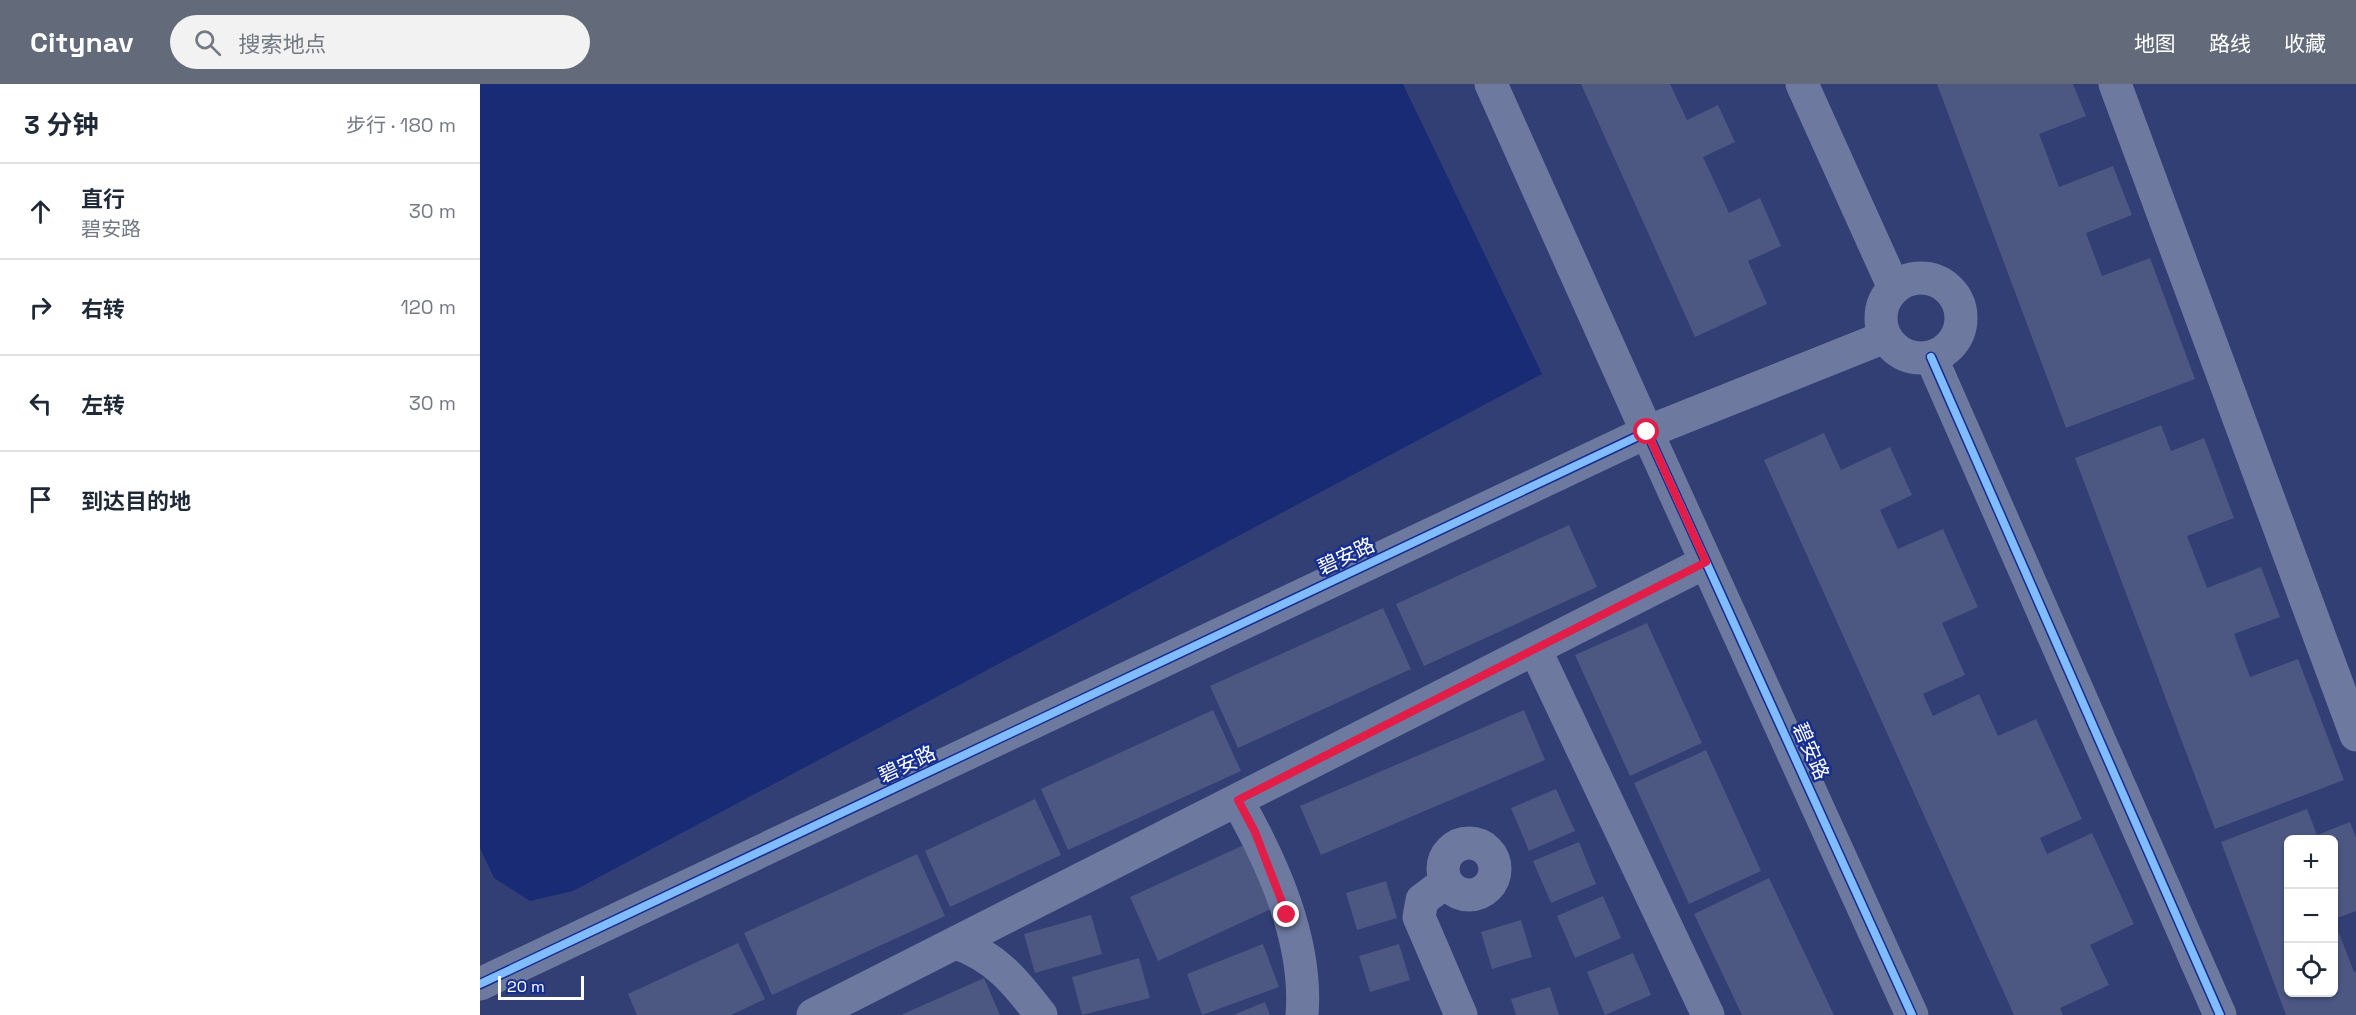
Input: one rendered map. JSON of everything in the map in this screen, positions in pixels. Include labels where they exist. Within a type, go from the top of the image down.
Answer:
[{"type":"street","points":[[1491,84],[1647,432],[1885,337]]},
{"type":"street","points":[[2115,84],[2356,735]]},
{"type":"street","points":[[1808,86],[1894,288]]},
{"type":"street","points":[[1918,278],[1931,279],[1943,284],[1959,305],[1961,318],[1952,343],[1930,357],[1917,358],[1904,355],[1885,337],[1881,324],[1881,311],[1886,298],[1894,288],[1918,278]]},
{"type":"street","points":[[1930,357],[2220,1015]]},
{"type":"street","name":"碧安路","points":[[480,984],[1647,432],[1912,1015]]},
{"type":"street","points":[[813,1015],[1706,562]]},
{"type":"street","points":[[1535,649],[1708,1015]]},
{"type":"street","points":[[1238,800],[1271,870],[1299,953],[1304,997],[1302,1015]]},
{"type":"street","points":[[1446,882],[1422,900],[1419,917],[1461,1015]]},
{"type":"street","points":[[956,943],[971,948],[1004,969],[1041,1015]]},
{"type":"shaded area","points":[[480,84],[1403,84],[1542,374],[573,891],[530,901],[494,878],[480,848]]},
{"type":"building","points":[[1581,84],[1670,84],[1687,120],[1718,105],[1735,142],[1703,157],[1729,213],[1760,198],[1781,246],[1748,261],[1767,304],[1695,337]]},
{"type":"building","points":[[1937,84],[2073,84],[2086,116],[2039,134],[2059,187],[2113,166],[2132,215],[2086,233],[2102,276],[2150,258],[2195,379],[2066,428]]},
{"type":"building","points":[[2161,425],[2171,451],[2204,438],[2234,518],[2187,536],[2207,588],[2261,567],[2280,617],[2234,634],[2250,677],[2298,659],[2344,780],[2215,829],[2075,458]]},
{"type":"building","points":[[1824,433],[1841,470],[1890,447],[1912,495],[1880,510],[1898,549],[1943,529],[1978,607],[1942,623],[1965,675],[1923,694],[1933,716],[1979,694],[1998,736],[2036,719],[2082,819],[2040,838],[2047,854],[2092,833],[2134,924],[2090,945],[2109,985],[2060,1008],[2063,1015],[2014,1015],[1764,460]]},
{"type":"building","points":[[1569,525],[1597,587],[1424,666],[1396,604]]},
{"type":"building","points":[[1383,608],[1411,669],[1238,748],[1210,686]]},
{"type":"building","points":[[1647,623],[1702,743],[1630,776],[1575,655]]},
{"type":"building","points":[[1213,710],[1241,771],[1068,850],[1041,789]]},
{"type":"building","points":[[1524,710],[1545,760],[1321,855],[1300,806]]},
{"type":"building","points":[[1706,750],[1761,871],[1689,904],[1634,783]]},
{"type":"building","points":[[1556,789],[1575,831],[1529,851],[1511,808]]},
{"type":"building","points":[[1035,799],[1061,855],[950,907],[925,851]]},
{"type":"building","points":[[2307,809],[2317,835],[2284,835],[2284,997],[2338,997],[2338,930],[2354,972],[2356,971],[2356,1015],[2286,1015],[2221,842]]},
{"type":"building","points":[[2350,822],[2356,838],[2356,911],[2338,918],[2338,835],[2317,835]]},
{"type":"building","points":[[1579,842],[1596,884],[1551,903],[1533,861]]},
{"type":"building","points":[[1244,845],[1273,908],[1158,961],[1130,897]]},
{"type":"building","points":[[917,854],[945,916],[772,995],[744,933]]},
{"type":"building","points":[[1769,878],[1834,1015],[1742,1015],[1694,914]]},
{"type":"building","points":[[1386,881],[1397,918],[1357,930],[1346,893]]},
{"type":"building","points":[[1603,896],[1621,938],[1575,958],[1557,916]]},
{"type":"building","points":[[1091,915],[1102,954],[1035,973],[1024,934]]},
{"type":"building","points":[[1521,920],[1532,957],[1492,969],[1481,932]]},
{"type":"building","points":[[738,943],[765,999],[731,1015],[637,1015],[628,994]]},
{"type":"building","points":[[1263,944],[1279,987],[1202,1015],[1187,974]]},
{"type":"building","points":[[1399,944],[1410,980],[1370,992],[1359,956]]},
{"type":"building","points":[[1633,953],[1651,995],[1605,1015],[1587,972]]},
{"type":"building","points":[[1139,958],[1150,998],[1082,1015],[1072,977]]},
{"type":"building","points":[[984,978],[1000,1015],[901,1015]]},
{"type":"building","points":[[1550,987],[1559,1015],[1516,1015],[1511,999]]},
{"type":"building","points":[[1265,1002],[1270,1015],[1233,1015]]},
{"type":"cycle path","points":[[1931,357],[2220,1015]]},
{"type":"cycle path","points":[[480,984],[1647,432],[1912,1015]]},
{"type":"route","points":[[1287,915],[1255,832],[1238,800],[1706,562],[1647,432]]}]
